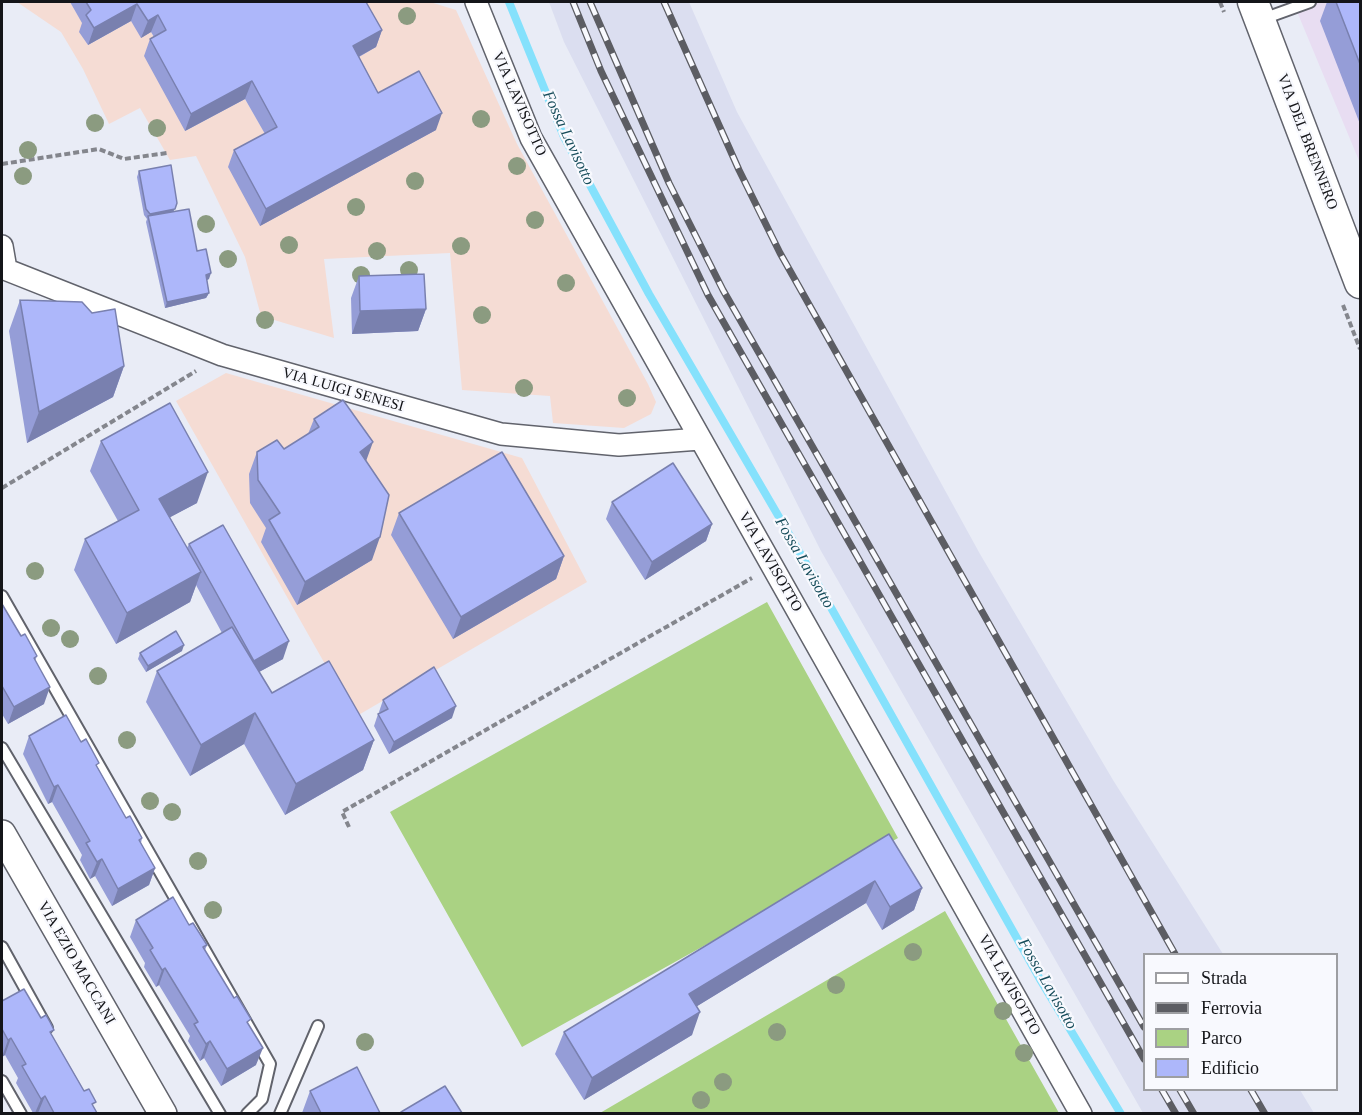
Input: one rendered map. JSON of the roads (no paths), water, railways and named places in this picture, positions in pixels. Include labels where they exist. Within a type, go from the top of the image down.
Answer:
[{"type":"main road","name":"VIA DEL BRENNERO","points":[[1256,11],[1360,283]]},
{"type":"street","name":"VIA LAVISOTTO","points":[[476,2],[531,138],[1081,1113]]},
{"type":"street","points":[[2,246],[4,269]]},
{"type":"street","name":"VIA LUIGI SENESI","points":[[4,269],[222,355],[501,434],[619,445],[700,439]]},
{"type":"street","name":"VIA EZIO MACCANI","points":[[2,834],[154,1107]]},
{"type":"lane","points":[[1256,11],[1310,2]]},
{"type":"lane","points":[[2,596],[270,1064],[262,1099],[248,1113]]},
{"type":"lane","points":[[2,748],[220,1113]]},
{"type":"lane","points":[[2,947],[55,1041]]},
{"type":"lane","points":[[280,1113],[318,1026]]},
{"type":"lane","points":[[2,1081],[21,1113]]},
{"type":"waterway","name":"Fossa Lavisotto","points":[[509,2],[564,137],[649,294],[807,565],[1041,981],[1121,1114]]},
{"type":"railway","points":[[573,2],[601,71],[708,295],[1143,1057]]},
{"type":"railway","points":[[590,2],[669,183],[723,290],[1143,1025]]},
{"type":"railway","points":[[664,2],[739,170],[780,253],[1174,953]]},
{"type":"railway","points":[[1163,1091],[1176,1114]]},
{"type":"railway","points":[[1181,1091],[1194,1114]]},
{"type":"railway","points":[[1252,1091],[1265,1114]]}]
